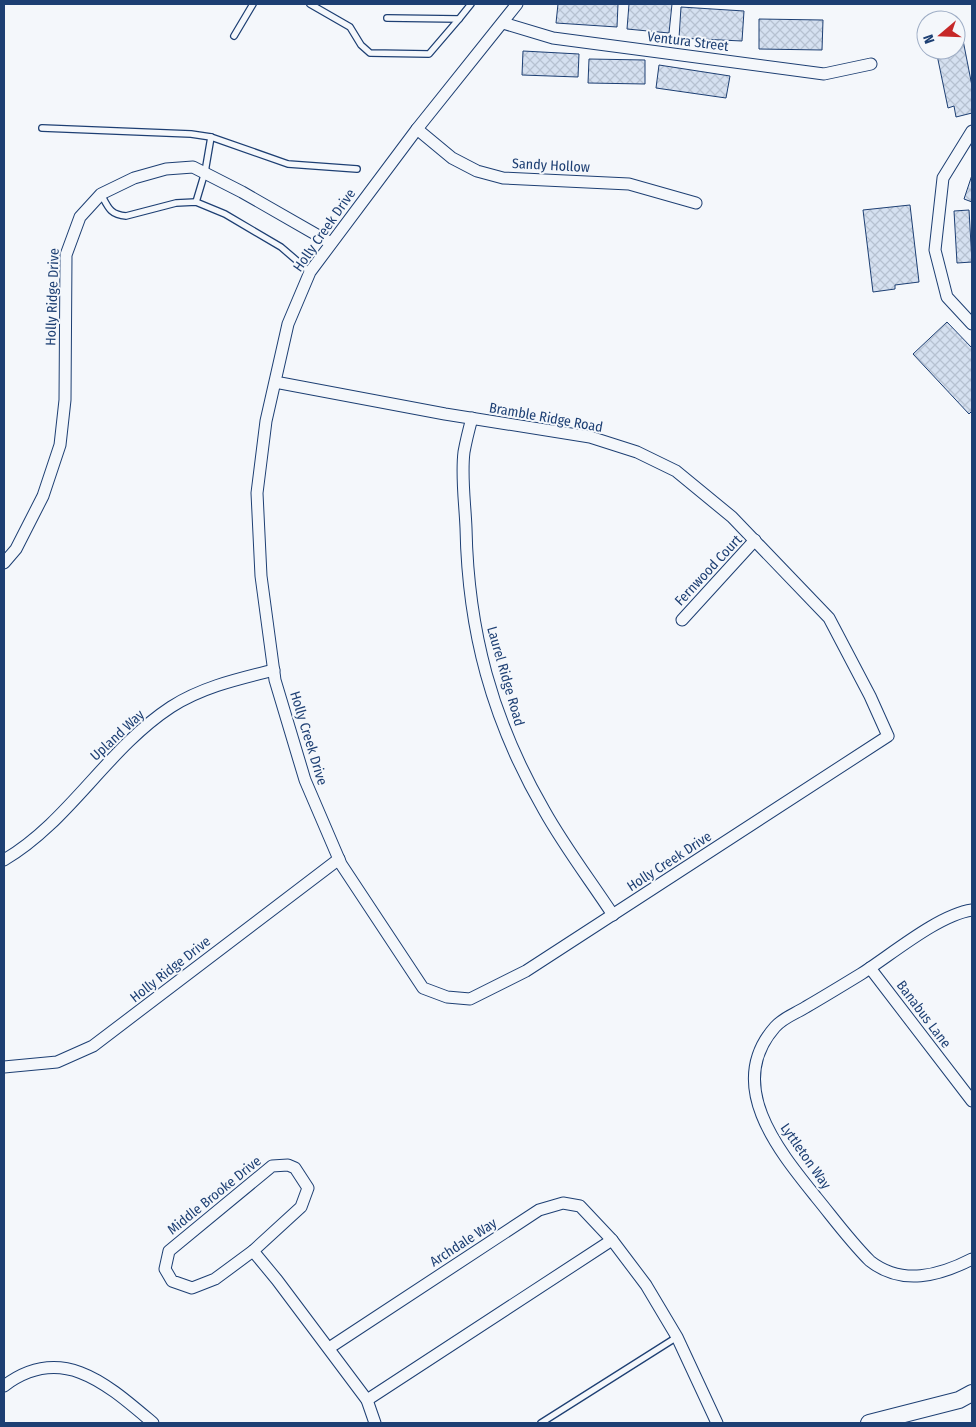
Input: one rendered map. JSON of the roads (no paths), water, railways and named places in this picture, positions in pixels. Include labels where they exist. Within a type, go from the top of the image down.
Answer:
[{"type":"street","name":"Holly Creek Drive","points":[[517,4],[417,129],[310,272],[288,324],[266,421],[257,493],[261,576],[274,670],[304,780],[339,859],[423,988],[447,997],[470,999],[526,971],[888,736]]},
{"type":"street","name":"Ventura Street","points":[[503,23],[553,38],[824,74],[871,64]]},
{"type":"street","name":"Sandy Hollow","points":[[417,129],[452,158],[477,171],[503,178],[629,184],[696,203]]},
{"type":"street","points":[[972,131],[943,178],[935,250],[947,297],[972,324]]},
{"type":"street","name":"Holly Ridge Drive","points":[[4,563],[16,549],[43,496],[60,445],[65,400],[66,255],[80,217],[101,194],[134,178],[166,169],[193,167],[331,242]]},
{"type":"street","name":"Bramble Ridge Road","points":[[275,382],[472,418],[590,437],[637,452],[676,471],[732,517],[828,618],[870,696],[888,736]]},
{"type":"street","name":"Laurel Ridge Road","points":[[472,418],[464,453],[466,558],[468,591],[482,658],[500,720],[523,772],[544,811],[613,915]]},
{"type":"street","name":"Fernwood Court","points":[[682,620],[755,540]]},
{"type":"street","name":"Upland Way","points":[[4,860],[28,846],[132,738],[171,707],[215,685],[274,670]]},
{"type":"street","name":"Holly Ridge Drive","points":[[4,1067],[57,1062],[93,1046],[285,898],[339,859]]},
{"type":"street","name":"Lyttleton Way","points":[[972,910],[953,916],[928,930],[870,968],[788,1016],[776,1026],[767,1038],[759,1055],[754,1085],[756,1098],[770,1133],[782,1153],[858,1249],[876,1266],[905,1276],[921,1277],[942,1273],[972,1259]]},
{"type":"street","name":"Banabus Lane","points":[[870,968],[972,1101]]},
{"type":"street","name":"Middle Brooke Drive","points":[[272,1166],[295,1168],[308,1188],[301,1207],[253,1251],[215,1279],[192,1288],[172,1281],[165,1269],[169,1251],[272,1166]]},
{"type":"street","name":"Archdale Way","points":[[329,1348],[539,1210],[563,1203],[580,1206],[612,1240],[646,1285],[677,1336],[717,1423]]},
{"type":"street","points":[[367,1400],[612,1240]]},
{"type":"street","points":[[253,1251],[367,1400],[376,1423]]},
{"type":"street","points":[[4,1386],[14,1378],[46,1368],[62,1367],[85,1373],[112,1388],[153,1423]]},
{"type":"street","points":[[869,1423],[959,1400],[972,1393]]},
{"type":"lane","points":[[234,36],[253,4]]},
{"type":"lane","points":[[310,4],[350,27],[361,44],[370,53],[429,54],[471,4]]},
{"type":"lane","points":[[387,18],[459,18]]},
{"type":"lane","points":[[42,128],[191,134],[210,138],[288,164],[357,169]]},
{"type":"lane","points":[[196,202],[205,172],[210,138]]},
{"type":"lane","points":[[101,194],[110,212],[126,216],[176,203],[196,202],[225,214],[280,247],[310,272]]},
{"type":"lane","points":[[541,1423],[677,1336]]}]
